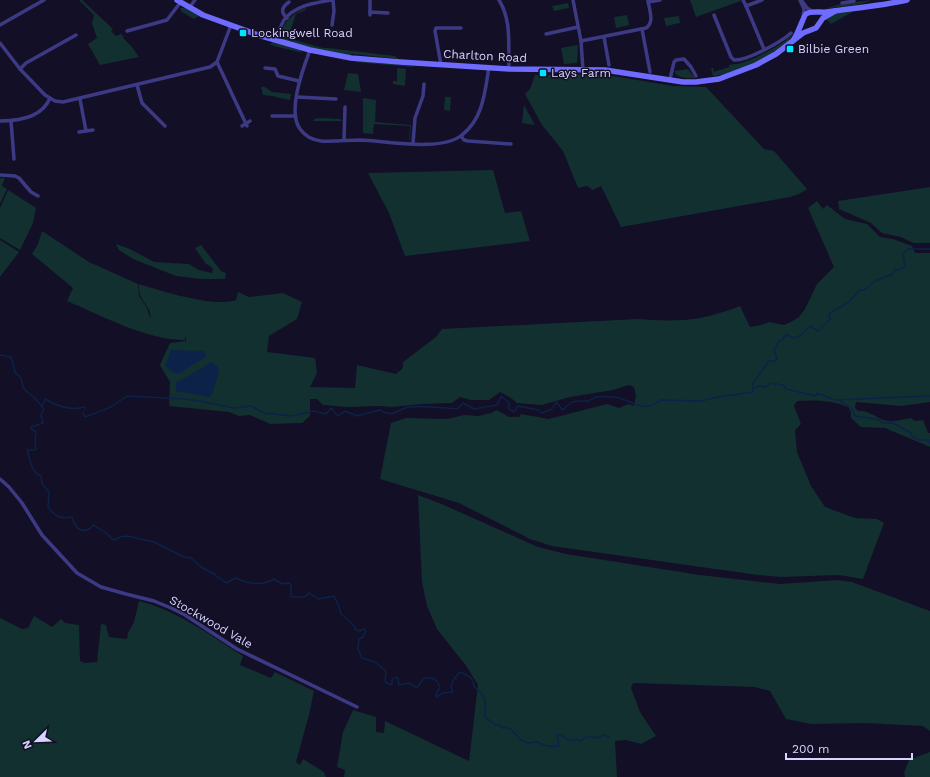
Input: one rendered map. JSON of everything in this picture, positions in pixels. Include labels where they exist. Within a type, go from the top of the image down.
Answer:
[{"type":"street","points":[[0,25],[44,0]]},
{"type":"street","points":[[189,8],[195,0]]},
{"type":"street","points":[[275,40],[280,28],[287,18],[294,11],[307,5],[332,0],[334,11],[332,25]]},
{"type":"street","points":[[370,0],[370,14],[388,13]]},
{"type":"street","points":[[499,0],[505,13],[508,27],[509,68]]},
{"type":"street","points":[[573,0],[583,70]]},
{"type":"street","points":[[580,41],[642,30],[649,26],[651,20],[648,1],[660,0]]},
{"type":"street","points":[[744,0],[764,49]]},
{"type":"street","points":[[746,6],[762,0]]},
{"type":"street","points":[[801,0],[807,8],[819,17],[820,23]]},
{"type":"street","points":[[801,0],[804,9],[803,19],[805,26],[813,29]]},
{"type":"street","points":[[803,19],[806,13],[821,13],[885,5],[908,0]]},
{"type":"street","points":[[127,32],[167,20],[178,1]]},
{"type":"street","name":"Charlton Road","points":[[178,1],[203,15],[275,40],[310,50],[374,60],[442,65],[621,72],[670,80],[696,82],[719,79],[756,66],[776,54],[804,33],[818,26],[823,18],[835,11]]},
{"type":"street","points":[[287,18],[283,14],[282,10],[288,1],[294,11]]},
{"type":"street","points":[[842,3],[854,1]]},
{"type":"street","points":[[714,15],[732,59],[737,61],[777,44],[791,33]]},
{"type":"street","name":"Charlton Road","points":[[792,41],[798,34],[803,19]]},
{"type":"street","points":[[0,43],[4,50],[20,68],[50,98],[63,102],[210,67],[217,62],[231,25]]},
{"type":"street","points":[[442,65],[434,30],[440,27],[461,28]]},
{"type":"street","points":[[546,34],[578,27]]},
{"type":"street","points":[[642,30],[650,72]]},
{"type":"street","points":[[20,68],[76,36]]},
{"type":"street","points":[[604,37],[609,65]]},
{"type":"street","points":[[0,53],[4,50]]},
{"type":"street","points":[[310,50],[299,81],[295,116],[300,130],[312,138],[321,141],[344,140],[430,145],[442,144],[454,140],[462,136],[477,119],[484,97],[489,67]]},
{"type":"street","points":[[670,80],[674,62],[680,59],[684,59],[696,76]]},
{"type":"street","points":[[217,62],[247,124]]},
{"type":"street","points":[[265,68],[274,68],[278,76],[299,81]]},
{"type":"street","points":[[413,143],[415,118],[423,96],[424,84]]},
{"type":"street","points":[[136,85],[142,103],[165,126]]},
{"type":"street","points":[[0,121],[12,121],[26,118],[40,111],[47,105],[50,98]]},
{"type":"street","points":[[297,98],[336,99]]},
{"type":"street","points":[[80,99],[86,130]]},
{"type":"street","points":[[344,140],[343,116],[345,107]]},
{"type":"street","points":[[272,116],[295,116]]},
{"type":"street","points":[[12,121],[14,159]]},
{"type":"street","points":[[242,126],[250,121]]},
{"type":"street","points":[[79,132],[93,130]]},
{"type":"street","points":[[462,136],[464,140],[468,141],[511,144]]},
{"type":"street","points":[[0,175],[15,176],[19,178],[31,192],[38,196]]},
{"type":"street","name":"Stockwood Vale","points":[[0,479],[9,487],[22,503],[42,535],[82,578],[106,588],[154,601],[171,608],[185,615],[237,649],[357,706]]},
{"type":"green space","points":[[79,0],[82,0],[113,29],[111,31],[116,36],[121,34],[139,57],[100,65],[88,44],[97,38],[92,23],[94,15]]},
{"type":"green space","points":[[690,0],[740,0],[741,1],[696,17]]},
{"type":"green space","points":[[872,0],[854,5],[824,9],[841,4]]},
{"type":"green space","points":[[568,3],[569,8],[554,11],[552,6]]},
{"type":"green space","points":[[180,8],[185,8],[199,16],[194,19],[182,12]]},
{"type":"green space","points":[[306,8],[306,10],[296,14],[289,35],[291,39],[323,48],[395,56],[399,59],[321,51],[284,41],[280,36],[286,22],[293,15]]},
{"type":"green space","points":[[856,10],[831,24],[825,18],[833,14]]},
{"type":"green space","points":[[627,15],[629,25],[616,28],[614,17]]},
{"type":"green space","points":[[679,16],[680,23],[666,26],[664,18]]},
{"type":"green space","points":[[793,33],[790,40],[776,52],[738,70],[713,76],[711,68],[713,68],[714,72],[729,67],[729,65],[738,64],[752,59],[776,47],[789,38]]},
{"type":"green space","points":[[272,42],[300,50],[303,53],[270,45]]},
{"type":"green space","points":[[578,45],[577,63],[564,64],[561,48]]},
{"type":"green space","points":[[354,62],[413,66],[413,67]]},
{"type":"green space","points":[[397,68],[406,69],[405,86],[393,84],[393,81],[397,81]]},
{"type":"green space","points":[[688,69],[695,78],[681,77],[674,71]]},
{"type":"green space","points":[[348,73],[358,74],[361,92],[344,90]]},
{"type":"green space","points":[[587,74],[613,76],[673,86],[706,87],[764,149],[774,151],[807,189],[790,197],[621,227],[601,186],[593,190],[587,186],[578,188],[563,151],[542,125],[525,94],[530,89],[535,75]]},
{"type":"green space","points":[[261,87],[265,87],[272,92],[291,94],[290,100],[263,95]]},
{"type":"green space","points":[[445,97],[451,97],[450,111],[444,110]]},
{"type":"green space","points":[[363,98],[376,100],[375,122],[411,125],[410,139],[409,140],[410,126],[374,124],[373,134],[363,133]]},
{"type":"green space","points":[[524,105],[535,125],[522,123]]},
{"type":"green space","points":[[314,119],[340,119],[342,121],[313,121]]},
{"type":"green space","points":[[493,170],[505,213],[521,211],[530,241],[405,256],[389,213],[368,173]]},
{"type":"green space","points":[[0,178],[5,178],[2,186],[7,189],[0,204]]},
{"type":"green space","points":[[930,187],[930,243],[913,243],[901,237],[882,233],[871,223],[839,209],[838,201]]},
{"type":"green space","points":[[8,190],[36,208],[33,223],[20,250],[0,238],[0,208]]},
{"type":"green space","points":[[817,201],[823,209],[827,205],[845,219],[867,224],[880,237],[893,239],[912,246],[915,253],[930,253],[930,402],[901,406],[856,402],[855,408],[858,411],[870,413],[888,421],[911,418],[915,421],[923,420],[928,433],[930,433],[930,447],[885,428],[861,427],[851,418],[851,412],[848,407],[836,403],[823,401],[797,401],[794,406],[801,424],[795,430],[797,452],[811,486],[825,507],[855,518],[877,519],[884,523],[863,579],[839,575],[781,577],[758,575],[552,546],[530,539],[459,503],[380,479],[391,423],[406,418],[448,419],[464,415],[478,416],[497,410],[509,417],[519,417],[521,414],[549,419],[607,404],[619,408],[629,404],[634,406],[636,396],[634,387],[629,385],[613,390],[570,397],[542,405],[517,403],[500,392],[489,400],[471,400],[460,397],[452,403],[392,407],[348,407],[323,405],[317,399],[310,399],[310,416],[302,423],[270,424],[250,415],[239,416],[229,412],[169,406],[170,382],[160,365],[170,343],[186,341],[186,335],[185,340],[170,339],[140,332],[67,301],[73,288],[32,254],[38,244],[42,231],[89,262],[138,284],[139,296],[147,308],[150,318],[149,310],[139,291],[139,284],[188,298],[215,302],[236,300],[238,292],[249,297],[283,293],[302,302],[297,319],[269,336],[267,352],[315,358],[317,373],[310,387],[355,388],[357,365],[396,374],[403,368],[403,362],[436,337],[442,329],[638,319],[687,320],[707,317],[740,306],[750,327],[769,322],[784,325],[799,317],[805,309],[817,284],[834,267],[808,208]],"holes":[[[218,374],[210,397],[176,383]]]},
{"type":"green space","points":[[0,240],[19,252],[0,277]]},
{"type":"green space","points":[[116,244],[130,249],[154,262],[189,264],[199,270],[212,273],[213,269],[206,264],[195,248],[201,245],[221,271],[226,273],[225,279],[201,279],[176,276],[133,259],[119,250]]},
{"type":"green space","points":[[418,495],[538,547],[566,554],[700,575],[780,584],[837,580],[852,582],[930,611],[930,731],[923,726],[866,723],[811,724],[786,719],[770,691],[755,687],[633,683],[631,688],[640,712],[656,736],[641,744],[626,740],[615,741],[617,777],[344,777],[345,770],[337,767],[343,732],[353,710],[376,717],[376,732],[384,733],[385,721],[469,761],[478,685],[467,667],[437,629],[427,606],[422,582]]},
{"type":"green space","points":[[139,601],[153,605],[180,617],[206,632],[243,656],[240,665],[271,678],[275,672],[314,691],[296,762],[300,765],[303,759],[324,772],[326,777],[0,777],[0,618],[22,629],[28,628],[34,616],[52,627],[61,619],[65,623],[79,625],[80,661],[85,663],[97,662],[101,624],[106,625],[109,637],[127,639],[128,633],[134,622]]},
{"type":"green space","points":[[930,752],[930,777],[905,777],[904,773],[909,760]]},
{"type":"water","points":[[171,350],[204,351],[207,356],[178,374],[172,372],[165,366]]},
{"type":"water","points":[[212,362],[219,368],[212,395],[210,397],[176,391],[176,383]]},
{"type":"waterway","points":[[83,413],[85,417],[111,407],[127,396],[187,399],[234,408],[251,406],[264,413],[292,416],[314,411],[326,414],[331,408],[338,416],[345,411],[357,416],[380,410],[392,413],[415,406],[457,409],[463,403],[474,409],[497,405],[501,396],[509,403],[509,409],[514,412],[518,406],[538,410],[542,413],[552,409],[556,402],[563,410],[574,401],[588,401],[595,397],[620,398],[637,405],[648,406],[660,400],[700,401],[753,392],[753,383],[769,361],[775,361],[777,358],[774,350],[779,341],[786,335],[795,338],[801,335],[810,326],[818,331],[830,319],[829,314],[850,301],[859,290],[864,290],[875,281],[893,274],[895,269],[899,270],[905,266],[903,254],[908,249],[930,249]]},
{"type":"waterway","points":[[0,355],[11,357],[15,372],[21,378],[23,387],[44,409],[41,415],[43,423],[31,427],[31,429],[36,432],[36,449],[27,450],[31,465],[37,474],[41,476],[42,484],[49,492],[48,507],[51,511],[62,518],[72,517],[74,523],[80,530],[89,529],[94,525],[114,540],[127,536],[154,542],[184,557],[191,558],[201,567],[226,583],[236,578],[245,582],[255,583],[265,583],[274,579],[282,584],[289,583],[291,585],[292,597],[305,597],[309,593],[318,599],[334,596],[341,614],[352,623],[356,630],[360,631],[364,629],[366,631],[363,637],[359,639],[358,649],[362,658],[375,662],[386,671],[385,682],[391,685],[392,680],[396,677],[399,685],[409,683],[417,688],[424,678],[432,678],[437,681],[440,687],[436,697],[443,693],[453,692],[451,687],[454,679],[460,672],[465,674],[471,678],[474,686],[485,699],[485,717],[496,725],[500,725],[502,728],[512,730],[525,742],[537,742],[543,745],[559,746],[557,734],[569,740],[577,739],[581,741],[591,736],[598,738],[603,735],[609,737]]},
{"type":"waterway","points":[[753,388],[759,386],[766,387],[770,383],[783,385],[786,389],[816,396],[817,393],[835,400],[930,396]]},
{"type":"waterway","points":[[42,406],[45,399],[64,407],[84,407],[85,409]]},
{"type":"waterway","points":[[839,400],[852,409],[855,416],[876,419],[884,423],[893,423],[911,433],[912,436],[918,440],[929,440],[930,443]]},
{"type":"place","name":"Lockingwell Road","points":[[243,33]]},
{"type":"place","name":"Bilbie Green","points":[[790,49]]},
{"type":"place","name":"Lays Farm","points":[[543,73]]}]
